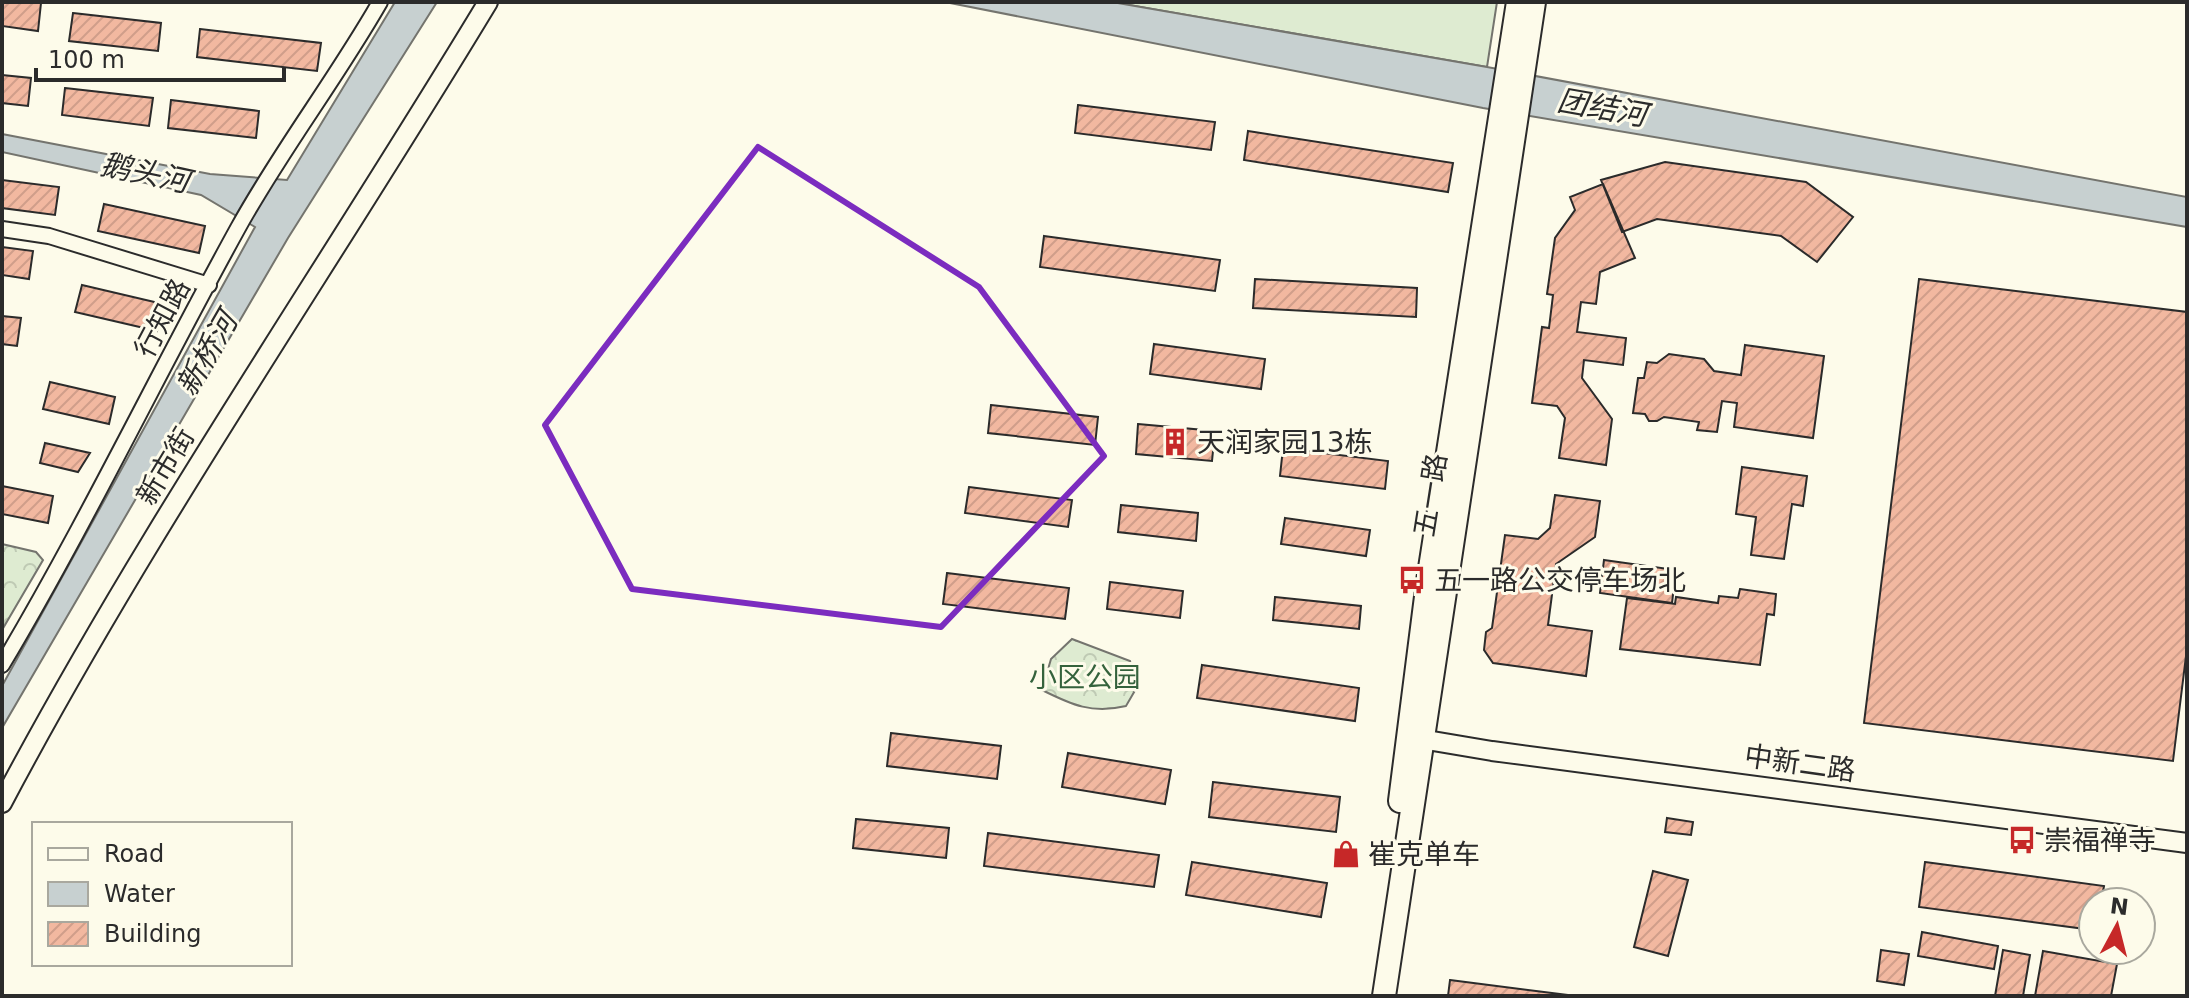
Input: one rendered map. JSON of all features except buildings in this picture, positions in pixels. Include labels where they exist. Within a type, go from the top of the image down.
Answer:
[{"type":"main road","name":"五一路","points":[[1517,63],[1518,2]]},
{"type":"main road","name":"五一路","points":[[1384,996],[1449,435],[1517,63],[1534,2]]},
{"type":"main road","name":"五一路","points":[[1369,996],[1415,738]]},
{"type":"street","name":"行知路","points":[[2,665],[66,558],[238,227],[340,72],[380,2]]},
{"type":"street","name":"新市街","points":[[2,803],[44,724],[192,476],[488,2]]},
{"type":"street","points":[[2,229],[49,236],[209,285]]},
{"type":"street","name":"中新二路","points":[[1415,738],[2187,843]]},
{"type":"highlighted area","points":[[758,147],[979,287],[1104,456],[941,627],[632,589],[545,425]]},
{"type":"green space","points":[[1112,2],[1497,2],[1487,67]]},
{"type":"green space","points":[[2,544],[36,552],[43,560],[2,630]]},
{"type":"green space","name":"小区公园","points":[[1072,639],[1130,661],[1137,687],[1126,706],[1103,709],[1082,707],[1042,690],[1051,659]]},
{"type":"water","points":[[395,2],[437,2],[288,238],[2,728],[2,686],[255,227],[201,195],[2,152],[2,134],[210,174],[287,180]]},
{"type":"water","name":"团结河","points":[[945,2],[1112,2],[1487,67],[2187,197],[2187,227],[1483,108]]},
{"type":"place","name":"天润家园13栋","points":[[1175,442]]},
{"type":"place","name":"五一路公交停车场北","points":[[1412,580]]},
{"type":"place","name":"崇福禅寺","points":[[2022,840]]},
{"type":"place","name":"崔克单车","points":[[1346,854]]},
{"type":"water label","name":"鹅头河","points":[[145,173]]},
{"type":"water label","name":"新桥河","points":[[207,354]]}]
